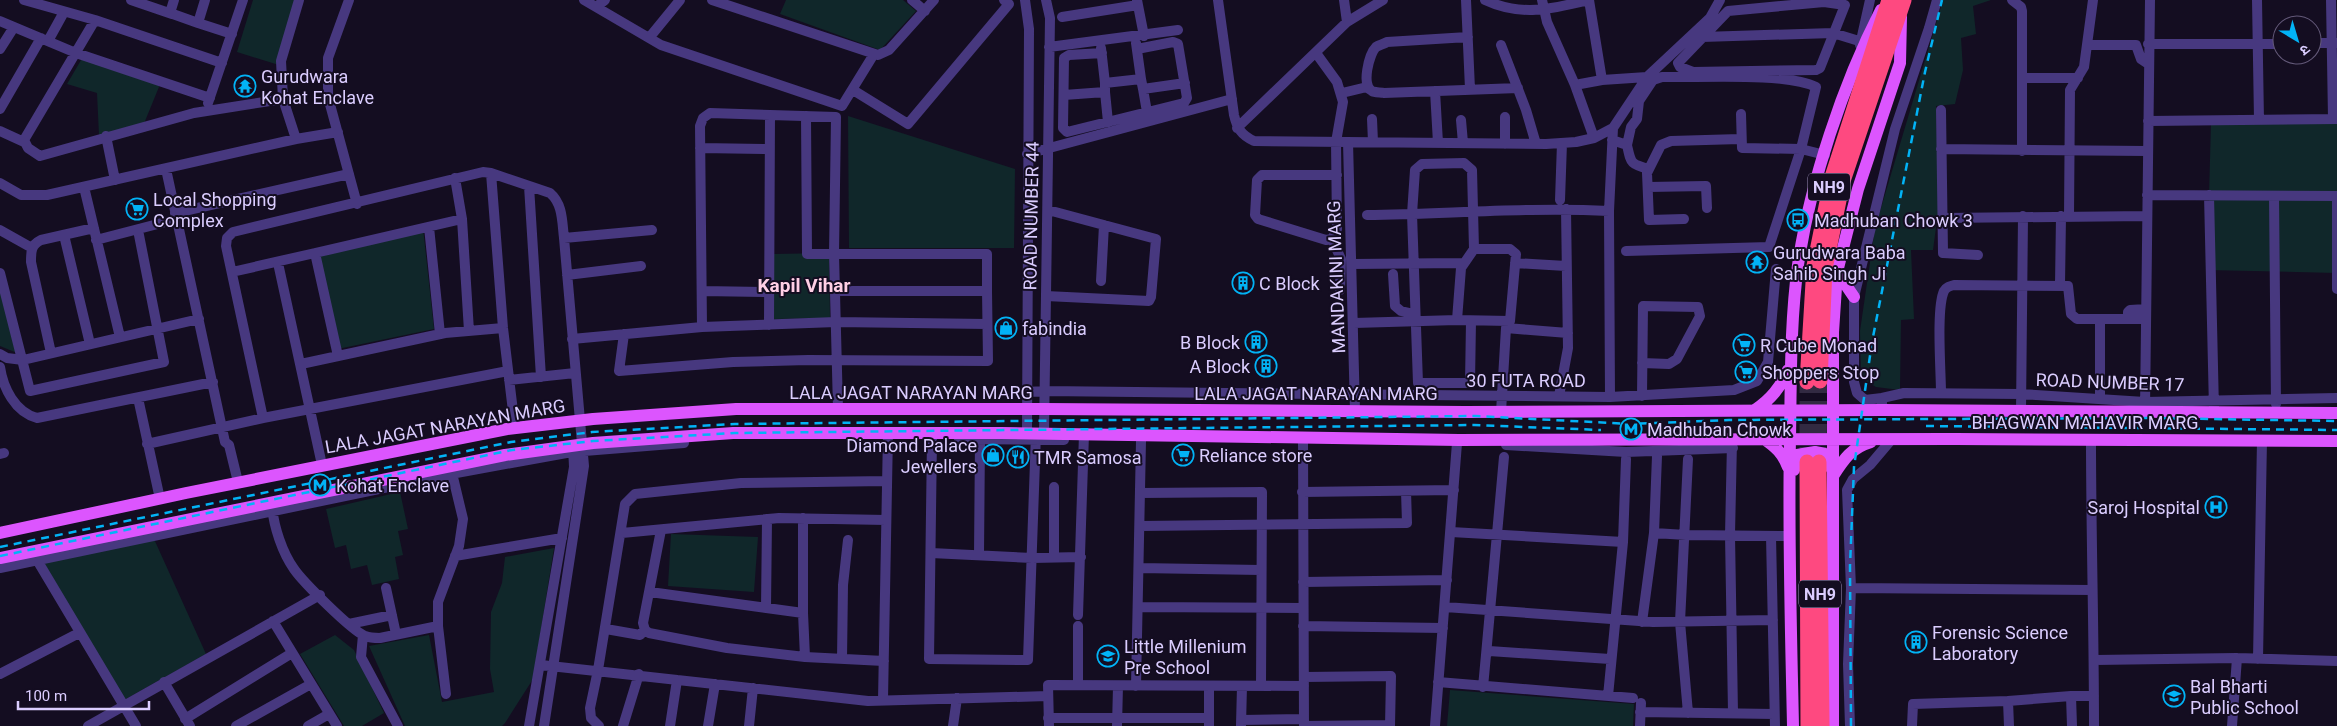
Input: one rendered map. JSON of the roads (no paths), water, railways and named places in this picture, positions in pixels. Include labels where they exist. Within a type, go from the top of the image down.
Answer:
[{"type":"highway","points":[[1813,381],[1825,268],[1841,191],[1895,2]]},
{"type":"highway","name":"NH9","points":[[1808,726],[1813,462],[1822,726]]},
{"type":"main road","points":[[1792,726],[1788,470],[1791,364],[1799,264],[1818,174],[1860,46],[1895,2]]},
{"type":"main road","points":[[1833,726],[1833,332],[1837,272],[1858,189],[1900,63],[1895,2]]},
{"type":"main road","points":[[1837,272],[1854,297]]},
{"type":"main road","points":[[1755,410],[1770,400],[1782,383],[1791,364]]},
{"type":"main road","name":"BHAGWAN MAHAVIR MARG","points":[[1833,410],[1882,404],[2021,412],[2145,407],[2214,407],[2277,413],[2336,413]]},
{"type":"main road","name":"LALA JAGAT NARAYAN MARG","points":[[0,533],[322,465],[515,428],[579,420],[736,409],[1501,412],[1833,410]]},
{"type":"main road","points":[[0,558],[34,556],[451,470],[578,448],[733,433],[1732,444],[1764,439],[1833,439]]},
{"type":"main road","points":[[1764,439],[1776,446],[1784,456],[1788,470]]},
{"type":"main road","name":"BHAGWAN MAHAVIR MARG","points":[[1833,439],[2337,441]]},
{"type":"main road","points":[[1833,476],[1846,456],[1857,446],[1886,439]]},
{"type":"main road","points":[[1791,613],[1794,590],[1793,485],[1794,462],[1797,455],[1803,452],[1823,453],[1827,457],[1833,476]]},
{"type":"street","points":[[24,0],[96,20],[222,63]]},
{"type":"street","points":[[131,0],[232,34]]},
{"type":"street","points":[[172,14],[170,13],[174,0]]},
{"type":"street","points":[[198,23],[205,0]]},
{"type":"street","points":[[205,111],[243,0]]},
{"type":"street","points":[[296,139],[283,99],[281,61],[282,51],[299,0]]},
{"type":"street","points":[[349,0],[328,58],[328,97],[357,204]]},
{"type":"street","points":[[584,0],[661,45],[842,106],[874,54]]},
{"type":"street","points":[[596,7],[605,0]]},
{"type":"street","points":[[650,38],[680,0]]},
{"type":"street","points":[[712,0],[874,54],[884,54],[889,50],[934,0]]},
{"type":"street","points":[[912,0],[925,11]]},
{"type":"street","points":[[853,90],[908,124],[1009,4],[1004,0]]},
{"type":"street","name":"ROAD NUMBER 44","points":[[1025,0],[1029,29],[1027,409],[1036,435]]},
{"type":"street","name":"ROAD NUMBER 44","points":[[1036,435],[1044,409],[1050,47],[1050,18],[1046,0]]},
{"type":"street","points":[[1218,0],[1237,128],[1244,136],[1254,141],[1505,144],[1562,143],[1594,138],[1613,128],[1647,77],[1704,31],[1722,15],[1732,10],[1829,2],[1845,5],[1820,68],[1816,70],[1693,72],[1685,70],[1678,63],[1704,31],[1720,0]]},
{"type":"street","points":[[1344,0],[1347,22]]},
{"type":"street","points":[[1237,128],[1347,22],[1383,0]]},
{"type":"street","points":[[1466,0],[1470,89]]},
{"type":"street","points":[[1485,0],[1503,8],[1544,11],[1589,0],[1602,80]]},
{"type":"street","points":[[1542,0],[1547,22],[1575,85],[1594,138]]},
{"type":"street","points":[[1704,31],[1833,33],[1860,46],[1870,0]]},
{"type":"street","name":"ROAD NUMBER 17","points":[[1937,0],[1895,129],[1854,297],[1853,371],[1855,388],[1859,396],[1865,400],[1882,404],[1904,393],[2021,394],[2100,399],[2145,407]]},
{"type":"street","points":[[2012,0],[2021,6],[2022,11],[2022,151]]},
{"type":"street","points":[[2060,286],[2069,150],[2070,90],[2084,67],[2093,0]]},
{"type":"street","points":[[2145,407],[2150,0]]},
{"type":"street","points":[[2257,0],[2259,120]]},
{"type":"street","points":[[2148,121],[2335,119],[2334,43],[2331,0]]},
{"type":"street","points":[[1062,17],[1138,3],[1140,36],[1137,49],[1147,112]]},
{"type":"street","points":[[0,109],[64,12]]},
{"type":"street","points":[[24,142],[96,20]]},
{"type":"street","points":[[0,21],[76,53],[210,98]]},
{"type":"street","points":[[0,49],[14,27]]},
{"type":"street","points":[[1050,47],[1178,30]]},
{"type":"street","points":[[1468,37],[1387,42],[1377,46],[1372,53],[1366,81],[1367,87],[1372,92],[1384,93],[1518,88]]},
{"type":"street","points":[[1100,41],[1108,122]]},
{"type":"street","points":[[1102,53],[1064,58],[1063,128],[1067,132],[1184,103],[1187,98],[1178,44],[1173,42],[1137,49]]},
{"type":"street","points":[[2148,44],[2272,44]]},
{"type":"street","points":[[1501,45],[1518,88],[1536,144]]},
{"type":"street","points":[[2087,45],[2136,45],[2141,59],[2148,64]]},
{"type":"street","points":[[1316,52],[1337,82],[1342,93],[1343,102],[1336,142],[1337,217],[1336,234],[1332,240]]},
{"type":"street","points":[[1575,85],[1602,80],[1647,77]]},
{"type":"street","points":[[1626,252],[1769,247],[1801,149],[1816,87],[1805,82],[1777,78],[1662,78],[1652,80],[1639,101],[1637,119],[1631,127],[1627,145],[1630,161],[1634,165],[1649,169]]},
{"type":"street","points":[[2022,78],[2078,78]]},
{"type":"street","points":[[1064,95],[1142,84],[1185,83]]},
{"type":"street","points":[[1342,93],[1367,87]]},
{"type":"street","points":[[1435,91],[1438,143]]},
{"type":"street","points":[[0,131],[24,142],[32,151],[44,156],[106,136],[205,111],[283,99]]},
{"type":"street","points":[[1027,154],[1232,99]]},
{"type":"street","points":[[1941,110],[1943,253],[1978,255]]},
{"type":"street","points":[[702,327],[700,126],[703,118],[710,113],[836,117],[834,254],[838,409]]},
{"type":"street","points":[[1741,114],[1740,139],[1742,148],[1801,149],[1825,155]]},
{"type":"street","points":[[769,325],[770,115]]},
{"type":"street","points":[[624,334],[619,371],[733,362],[808,360],[837,362],[988,361],[987,254],[807,254],[806,116]]},
{"type":"street","points":[[1505,117],[1505,144]]},
{"type":"street","points":[[1372,119],[1373,142]]},
{"type":"street","points":[[1461,120],[1462,143]]},
{"type":"street","points":[[1610,397],[1609,211],[1613,128]]},
{"type":"street","points":[[0,183],[21,194],[35,196],[84,187],[296,139],[338,132]]},
{"type":"street","points":[[106,136],[116,180]]},
{"type":"street","points":[[1684,219],[1649,220],[1649,169],[1659,149],[1665,143],[1740,139]]},
{"type":"street","points":[[1612,140],[1627,145]]},
{"type":"street","name":"MANDAKINI MARG","points":[[1348,142],[1355,411]]},
{"type":"street","points":[[1559,396],[1568,348],[1562,143]]},
{"type":"street","points":[[700,148],[770,149]]},
{"type":"street","points":[[1942,149],[2147,151]]},
{"type":"street","points":[[1457,320],[1462,263],[1474,248],[1472,170],[1468,164],[1458,162],[1422,164],[1415,170],[1412,214],[1414,318],[1418,384],[1470,383],[1471,321]]},
{"type":"street","points":[[166,169],[226,442],[224,446],[234,483]]},
{"type":"street","points":[[263,418],[226,246],[227,238],[233,232],[357,204],[483,172],[550,193],[556,199],[560,209],[564,238],[579,420],[578,448],[529,726]]},
{"type":"street","points":[[491,173],[503,328],[515,428]]},
{"type":"street","points":[[96,240],[138,230],[176,216],[349,174]]},
{"type":"street","points":[[1332,240],[1326,240],[1258,219],[1255,211],[1257,180],[1262,175],[1337,175]]},
{"type":"street","points":[[455,178],[462,219],[469,331]]},
{"type":"street","points":[[529,186],[540,377]]},
{"type":"street","points":[[1648,187],[1706,186],[1707,208]]},
{"type":"street","points":[[84,187],[120,337]]},
{"type":"street","points":[[2147,195],[2337,196],[2337,289]]},
{"type":"street","points":[[2209,196],[2214,407],[2276,399],[2337,399],[2336,413]]},
{"type":"street","points":[[2274,196],[2277,413]]},
{"type":"street","points":[[1367,215],[1412,214],[1563,204],[1609,211]]},
{"type":"street","points":[[1046,296],[1149,301],[1156,239],[1048,210]]},
{"type":"street","points":[[1337,217],[1350,216]]},
{"type":"street","points":[[2021,412],[2023,216]]},
{"type":"street","points":[[1944,218],[2147,216]]},
{"type":"street","points":[[232,272],[462,219]]},
{"type":"street","points":[[1101,281],[1104,225]]},
{"type":"street","points":[[429,227],[440,334]]},
{"type":"street","points":[[51,353],[31,262],[32,248],[42,240],[94,228]]},
{"type":"street","points":[[0,230],[32,248]]},
{"type":"street","points":[[0,273],[30,392],[164,362],[138,230]]},
{"type":"street","points":[[564,238],[652,230]]},
{"type":"street","points":[[64,235],[90,344]]},
{"type":"street","points":[[1332,240],[1341,259],[1340,290]]},
{"type":"street","points":[[1474,248],[1510,249],[1516,254],[1501,396],[1501,412]]},
{"type":"street","points":[[315,253],[338,356]]},
{"type":"street","points":[[278,262],[322,465]]},
{"type":"street","points":[[1352,264],[1462,263]]},
{"type":"street","points":[[1516,264],[1566,266]]},
{"type":"street","points":[[567,275],[641,266]]},
{"type":"street","name":"30 FUTA ROAD","points":[[1027,392],[1610,397],[1734,390],[1757,381],[1768,362],[1776,269]]},
{"type":"street","points":[[1393,274],[1395,306],[1414,318]]},
{"type":"street","points":[[1941,393],[1940,322],[1944,291],[1947,287],[1954,285],[2060,286],[2070,288],[2071,314],[2077,320],[2128,319],[2146,314]]},
{"type":"street","points":[[702,291],[769,292]]},
{"type":"street","points":[[835,291],[987,291]]},
{"type":"street","points":[[1642,363],[1669,364],[1677,360],[1700,316],[1698,307],[1643,306],[1642,363],[1642,396]]},
{"type":"street","points":[[1354,323],[1414,318],[1457,320],[1568,333]]},
{"type":"street","points":[[0,354],[8,358],[23,360],[198,319]]},
{"type":"street","points":[[2100,320],[2100,399]]},
{"type":"street","points":[[572,339],[702,327],[836,322],[987,324]]},
{"type":"street","points":[[301,364],[440,334],[503,328]]},
{"type":"street","points":[[0,367],[6,391],[26,413],[34,418],[213,382]]},
{"type":"street","points":[[147,444],[263,418],[508,375],[540,377],[575,373]]},
{"type":"street","points":[[138,398],[160,499]]},
{"type":"street","points":[[882,700],[888,436],[932,439],[980,439],[1036,435],[1028,660],[929,659],[932,439]]},
{"type":"street","points":[[1078,614],[1084,437],[1141,441],[1302,440],[1304,608],[1304,626],[1304,681],[1304,726],[1390,726],[1391,676],[1304,681],[1261,686],[1048,685],[1049,722],[1209,722],[1209,686]]},
{"type":"street","points":[[979,555],[980,439]]},
{"type":"street","points":[[1850,726],[1848,664],[1851,588],[1847,490],[1852,480],[1870,465],[1886,439]]},
{"type":"street","points":[[2091,439],[2092,590],[2095,660],[2094,726]]},
{"type":"street","points":[[2258,659],[2262,440]]},
{"type":"street","points":[[1136,686],[1141,441]]},
{"type":"street","points":[[1435,726],[1458,441]]},
{"type":"street","points":[[1732,444],[1730,535],[1733,621],[1733,714]]},
{"type":"street","points":[[544,726],[584,466],[578,448]]},
{"type":"street","points":[[1642,622],[1654,533],[1657,456]]},
{"type":"street","points":[[1483,686],[1504,457]]},
{"type":"street","points":[[1608,696],[1610,659],[1616,620],[1623,542],[1626,459]]},
{"type":"street","points":[[1688,459],[1686,535],[1680,622],[1688,712]]},
{"type":"street","points":[[446,694],[438,626],[438,602],[455,556],[462,532],[463,519],[451,470]]},
{"type":"street","points":[[599,726],[591,718],[589,712],[606,629],[622,534],[625,504],[635,494],[741,484],[887,481]]},
{"type":"street","points":[[1054,487],[1054,558]]},
{"type":"street","points":[[1302,492],[1454,490]]},
{"type":"street","points":[[1140,526],[1407,523],[1406,491]]},
{"type":"street","points":[[1140,493],[1262,492],[1261,686]]},
{"type":"street","points":[[272,507],[280,539],[294,569],[349,624],[363,635],[380,638],[438,626]]},
{"type":"street","points":[[803,518],[805,657]]},
{"type":"street","points":[[622,534],[767,519],[886,520]]},
{"type":"street","points":[[766,608],[767,519]]},
{"type":"street","points":[[606,629],[640,635],[644,630],[643,623],[661,530]]},
{"type":"street","points":[[1451,532],[1623,542]]},
{"type":"street","points":[[1654,533],[1788,536]]},
{"type":"street","points":[[1771,536],[1775,726]]},
{"type":"street","points":[[455,556],[562,538]]},
{"type":"street","points":[[842,659],[843,585],[848,540]]},
{"type":"street","points":[[930,553],[1032,558],[1081,558]]},
{"type":"street","points":[[0,568],[34,556],[136,726]]},
{"type":"street","points":[[1139,568],[1261,570]]},
{"type":"street","points":[[1303,582],[1447,580]]},
{"type":"street","points":[[386,588],[396,634]]},
{"type":"street","points":[[1851,588],[2092,590]]},
{"type":"street","points":[[650,592],[803,613]]},
{"type":"street","points":[[88,726],[320,595]]},
{"type":"street","points":[[1138,607],[1304,608]]},
{"type":"street","points":[[1445,607],[1642,622],[1773,620]]},
{"type":"street","points":[[349,624],[392,615]]},
{"type":"street","points":[[273,621],[337,726]]},
{"type":"street","points":[[1078,626],[1078,685]]},
{"type":"street","points":[[1304,626],[1443,628]]},
{"type":"street","points":[[644,630],[649,633],[728,648],[805,657],[884,661]]},
{"type":"street","points":[[0,674],[79,633]]},
{"type":"street","points":[[363,635],[361,657],[398,726]]},
{"type":"street","points":[[1486,655],[1489,651],[1498,651],[1610,659]]},
{"type":"street","points":[[164,682],[188,722],[292,653]]},
{"type":"street","points":[[2095,660],[2237,658],[2337,661]]},
{"type":"street","points":[[2232,726],[2237,658]]},
{"type":"street","points":[[541,665],[882,700],[1048,696]]},
{"type":"street","points":[[623,726],[639,674]]},
{"type":"street","points":[[670,726],[677,680]]},
{"type":"street","points":[[1438,682],[1608,696],[1638,704],[1688,712],[1774,714]]},
{"type":"street","points":[[236,726],[311,684]]},
{"type":"street","points":[[708,726],[715,684]]},
{"type":"street","points":[[1117,722],[1118,686]]},
{"type":"street","points":[[1242,686],[1241,723],[1304,719]]},
{"type":"street","points":[[749,726],[753,688]]},
{"type":"street","points":[[2070,696],[2072,726]]},
{"type":"street","points":[[1912,726],[1913,704],[2094,696]]},
{"type":"street","points":[[953,726],[958,698]]},
{"type":"street","points":[[2008,701],[2009,726]]},
{"type":"street","points":[[1638,704],[1640,726]]},
{"type":"street","points":[[308,726],[330,714]]},
{"type":"tunnel","points":[[1819,462],[1820,381]]},
{"type":"tunnel","points":[[1807,382],[1807,462]]},
{"type":"railway","points":[[1851,726],[1850,566],[1854,467],[1872,342],[1925,72],[1942,0]]},
{"type":"railway","points":[[0,547],[511,442],[592,432],[735,424],[1475,416],[1631,424],[1729,420],[2146,418],[2337,421]]},
{"type":"railway","points":[[0,556],[512,450],[593,441],[735,433],[1474,425],[1601,430]]},
{"type":"railway","points":[[1926,426],[2337,430]]},
{"type":"place","name":"Gurudwara Kohat Enclave","points":[[245,86]]},
{"type":"place","name":"Local Shopping Complex","points":[[137,209]]},
{"type":"place","name":"Madhuban Chowk 3","points":[[1798,220]]},
{"type":"place","name":"Gurudwara Baba Sahib Singh Ji","points":[[1757,262]]},
{"type":"place","name":"C Block","points":[[1243,283]]},
{"type":"place","name":"fabindia","points":[[1006,328]]},
{"type":"place","name":"B Block","points":[[1256,342]]},
{"type":"place","name":"R Cube Monad","points":[[1744,345]]},
{"type":"place","name":"A Block","points":[[1266,366]]},
{"type":"place","name":"Shoppers Stop","points":[[1746,372]]},
{"type":"place","name":"Madhuban Chowk","points":[[1631,429]]},
{"type":"place","name":"Diamond Palace Jewellers","points":[[993,455]]},
{"type":"place","name":"Reliance store","points":[[1183,455]]},
{"type":"place","name":"TMR Samosa","points":[[1018,457]]},
{"type":"place","name":"Kohat Enclave","points":[[320,485]]},
{"type":"place","name":"Saroj Hospital","points":[[2216,507]]},
{"type":"place","name":"Forensic Science Laboratory","points":[[1916,642]]},
{"type":"place","name":"Little Millenium Pre School","points":[[1108,656]]},
{"type":"place","name":"Bal Bharti Public School","points":[[2174,696]]},
{"type":"district","name":"Kapil Vihar","points":[[804,285]]}]
